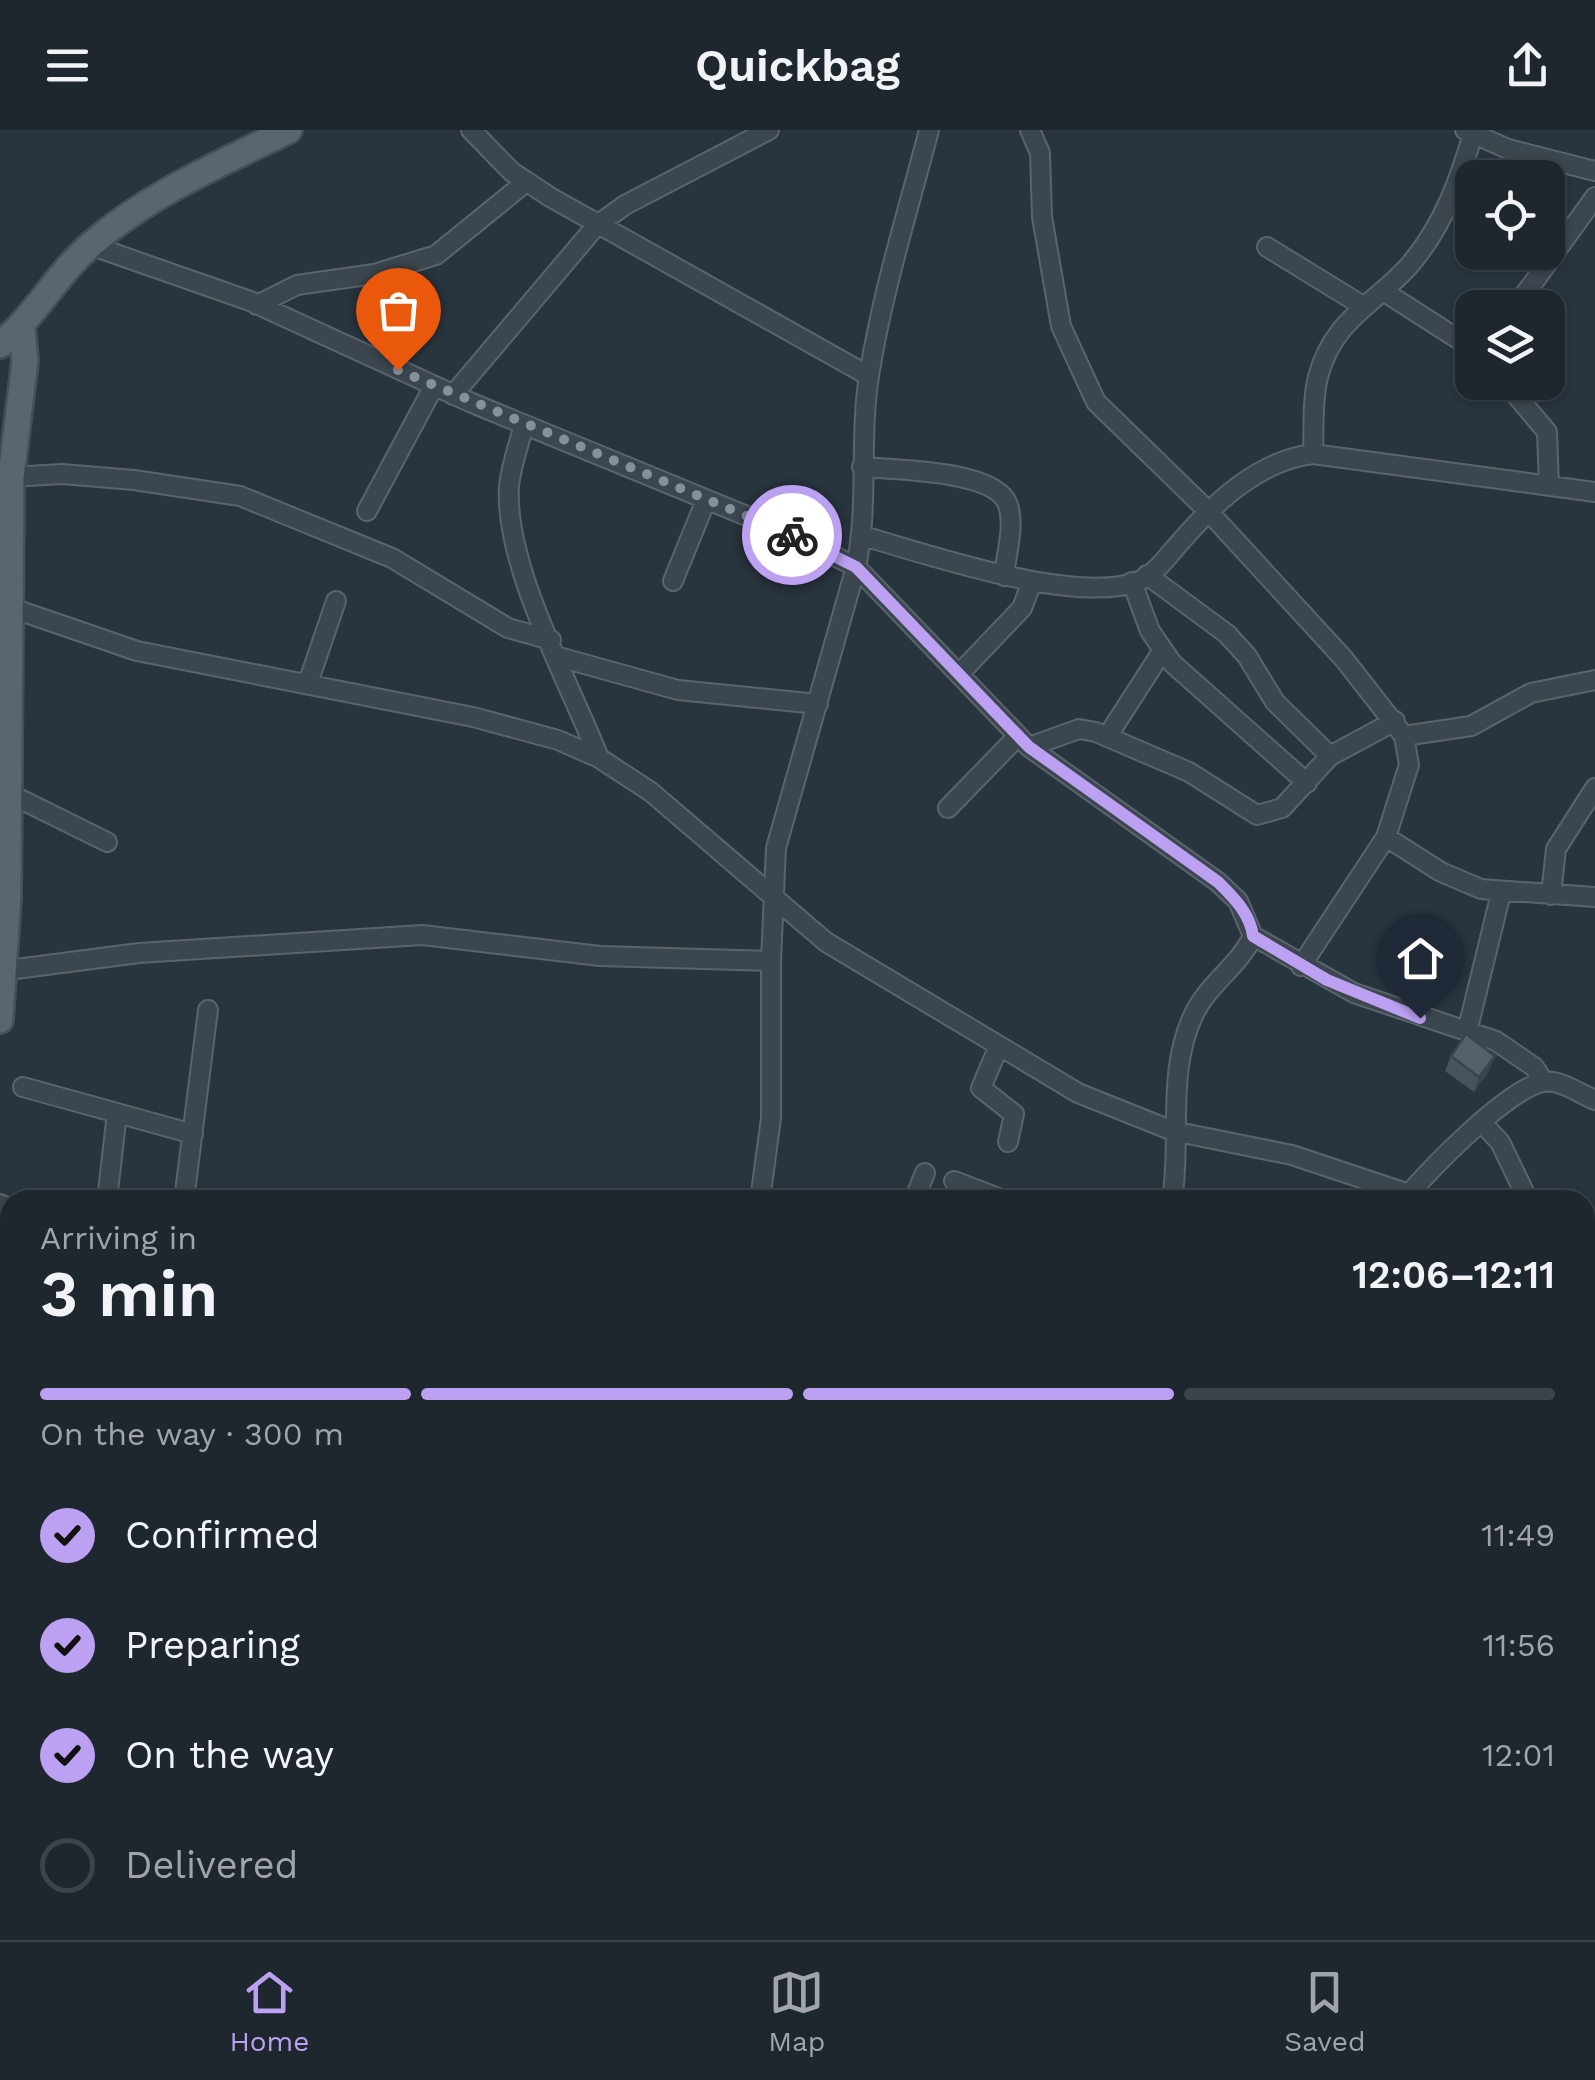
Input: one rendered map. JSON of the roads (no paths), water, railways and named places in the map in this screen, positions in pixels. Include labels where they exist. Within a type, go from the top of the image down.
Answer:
[{"type":"main road","points":[[0,345],[22,327],[90,244],[148,203],[289,130]]},
{"type":"main road","points":[[0,1020],[8,794],[4,605],[11,477],[25,362],[22,327]]},
{"type":"street","points":[[471,130],[526,182],[596,226],[869,376]]},
{"type":"street","points":[[453,394],[596,226],[624,205],[770,130]]},
{"type":"street","points":[[761,1190],[771,1118],[772,894],[780,834],[863,536],[862,466],[869,376],[929,130]]},
{"type":"street","points":[[1030,130],[1040,153],[1042,217],[1061,326],[1077,366],[1112,422],[1208,512],[1400,728],[1408,765],[1386,837],[1301,966]]},
{"type":"street","points":[[1313,454],[1317,379],[1336,335],[1410,264],[1461,181],[1471,131],[1508,148],[1595,171]]},
{"type":"street","points":[[257,305],[297,285],[374,274],[436,255],[526,182]]},
{"type":"street","points":[[1528,290],[1595,197]]},
{"type":"street","points":[[90,244],[257,305],[434,386],[856,567],[1023,741],[1218,882],[1238,902],[1251,924],[1253,936],[1194,1013],[1178,1070],[1172,1190]]},
{"type":"street","points":[[1266,247],[1363,306]]},
{"type":"street","points":[[1383,292],[1455,337]]},
{"type":"street","points":[[0,345],[25,362]]},
{"type":"street","points":[[367,511],[434,386]]},
{"type":"street","points":[[1521,400],[1547,432],[1549,486]]},
{"type":"street","points":[[524,425],[509,483],[510,528],[520,568],[599,758]]},
{"type":"street","points":[[1139,579],[1208,512],[1284,457],[1313,454],[1595,492]]},
{"type":"street","points":[[862,466],[963,478],[999,490],[1008,502],[1011,520],[1004,576]]},
{"type":"street","points":[[11,477],[116,478],[195,486],[240,496],[392,558],[508,628],[555,649],[678,690],[818,704]]},
{"type":"street","points":[[673,581],[706,500]]},
{"type":"street","points":[[863,536],[1032,582],[1139,579],[1226,634],[1247,656],[1275,702],[1330,756]]},
{"type":"street","points":[[1139,579],[1162,650],[1205,697],[1307,783]]},
{"type":"street","points":[[960,673],[1022,608],[1032,582]]},
{"type":"street","points":[[308,683],[336,601]]},
{"type":"street","points":[[4,605],[137,651],[473,717],[558,740],[599,758],[651,792],[826,942],[1078,1093],[1173,1131],[1292,1155],[1388,1190]]},
{"type":"street","points":[[1106,737],[1162,650]]},
{"type":"street","points":[[948,808],[1023,741],[1079,729],[1189,772],[1257,815],[1282,808],[1330,756],[1400,728],[1471,726],[1531,693],[1595,680]]},
{"type":"street","points":[[1551,895],[1556,849],[1595,788]]},
{"type":"street","points":[[8,794],[107,842]]},
{"type":"street","points":[[1386,837],[1450,877],[1500,892],[1595,897]]},
{"type":"street","points":[[1467,1032],[1500,892]]},
{"type":"street","points":[[3,971],[139,953],[422,935],[600,956],[770,961]]},
{"type":"street","points":[[1253,936],[1354,993],[1516,1052],[1544,1082],[1595,1100]]},
{"type":"street","points":[[185,1190],[208,1010]]},
{"type":"street","points":[[998,1048],[981,1088],[1014,1114],[1008,1142]]},
{"type":"street","points":[[1414,1190],[1482,1122],[1544,1082]]},
{"type":"street","points":[[23,1087],[192,1134]]},
{"type":"street","points":[[108,1190],[117,1113]]},
{"type":"street","points":[[1482,1122],[1500,1142],[1523,1190]]},
{"type":"street","points":[[918,1190],[925,1173]]},
{"type":"street","points":[[954,1181],[978,1190]]}]
